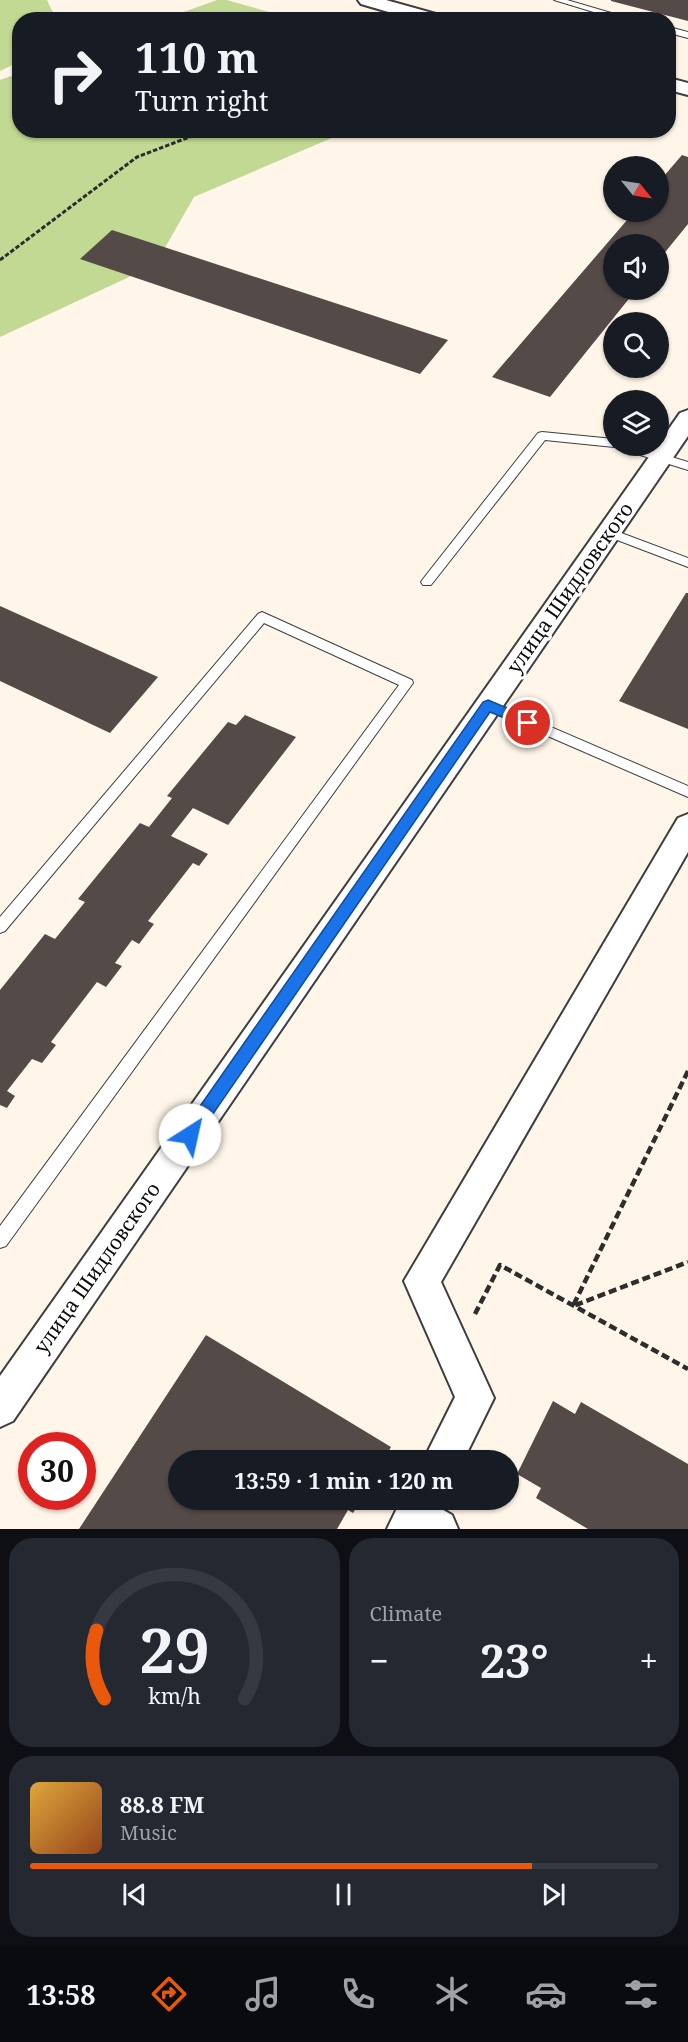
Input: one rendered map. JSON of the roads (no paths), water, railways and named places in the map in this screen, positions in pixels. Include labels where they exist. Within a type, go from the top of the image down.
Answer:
[{"type":"street","points":[[367,0],[409,12]]},
{"type":"street","name":"улица Шидловского","points":[[0,1408],[608,532],[674,462],[688,418]]},
{"type":"street","points":[[448,1450],[475,1398],[422,1281],[688,826]]},
{"type":"lane","points":[[558,0],[602,12]]},
{"type":"lane","points":[[426,582],[542,436],[603,442]]},
{"type":"lane","points":[[656,456],[674,462]]},
{"type":"lane","points":[[608,532],[688,562]]},
{"type":"lane","points":[[0,927],[262,617],[407,683],[0,1240]]},
{"type":"lane","points":[[488,705],[688,792]]}]
